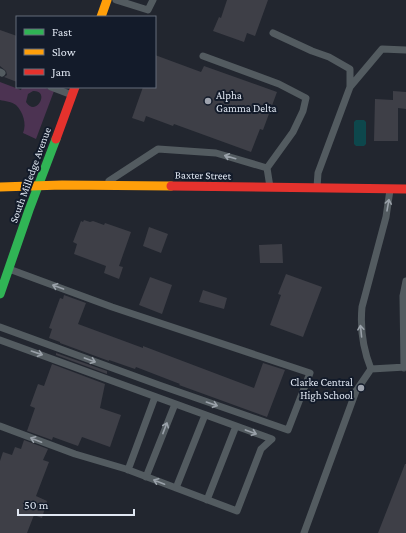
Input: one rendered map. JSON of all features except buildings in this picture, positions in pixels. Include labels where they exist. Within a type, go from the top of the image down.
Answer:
[{"type":"main road","points":[[101,16],[107,0]]},
{"type":"main road","name":"South Milledge Avenue","points":[[0,294],[73,91]]},
{"type":"main road","name":"Baxter Street","points":[[0,187],[102,186],[406,189]]},
{"type":"lane","points":[[116,0],[148,10],[154,0]]},
{"type":"lane","points":[[273,33],[312,51],[329,56],[350,69],[350,87]]},
{"type":"lane","points":[[316,188],[318,173],[350,87],[382,49],[406,50]]},
{"type":"lane","points":[[203,56],[279,84],[306,98],[293,132],[267,168],[270,187]]},
{"type":"lane","points":[[56,88],[73,91]]},
{"type":"lane","points":[[102,186],[158,149],[216,153],[267,168]]},
{"type":"lane","points":[[371,369],[361,334],[360,321],[362,307],[386,217],[390,189]]},
{"type":"lane","points":[[0,327],[288,430],[310,373],[94,300],[9,269]]},
{"type":"lane","points":[[371,369],[405,368],[405,321],[403,296],[406,281]]},
{"type":"lane","points":[[0,340],[272,439],[262,449],[237,511],[128,470],[75,454],[0,426]]},
{"type":"lane","points":[[304,533],[356,391],[371,369]]},
{"type":"lane","points":[[128,470],[155,397]]},
{"type":"lane","points":[[146,477],[175,404]]},
{"type":"lane","points":[[176,488],[205,415]]},
{"type":"lane","points":[[208,500],[236,426]]},
{"type":"shaded area","points":[[0,82],[21,90],[22,88],[46,88],[54,91],[36,139],[23,133],[25,126],[24,118],[16,105],[0,100]],"holes":[[[33,91],[38,92],[41,95],[40,102],[34,107],[30,106],[26,102],[28,94]]]},
{"type":"water","points":[[356,120],[364,120],[366,122],[366,144],[364,146],[356,146],[354,144],[354,122]]},
{"type":"traffic: fast","points":[[0,294],[29,210],[56,139]]},
{"type":"traffic: slow","points":[[101,16],[107,0]]},
{"type":"traffic: slow","points":[[0,187],[62,185],[171,186]]},
{"type":"traffic: jam","points":[[56,139],[75,88]]},
{"type":"traffic: jam","points":[[171,186],[406,189]]},
{"type":"place","name":"Alpha Gamma Delta","points":[[208,101]]},
{"type":"place","name":"Clarke Central High School","points":[[361,388]]}]
